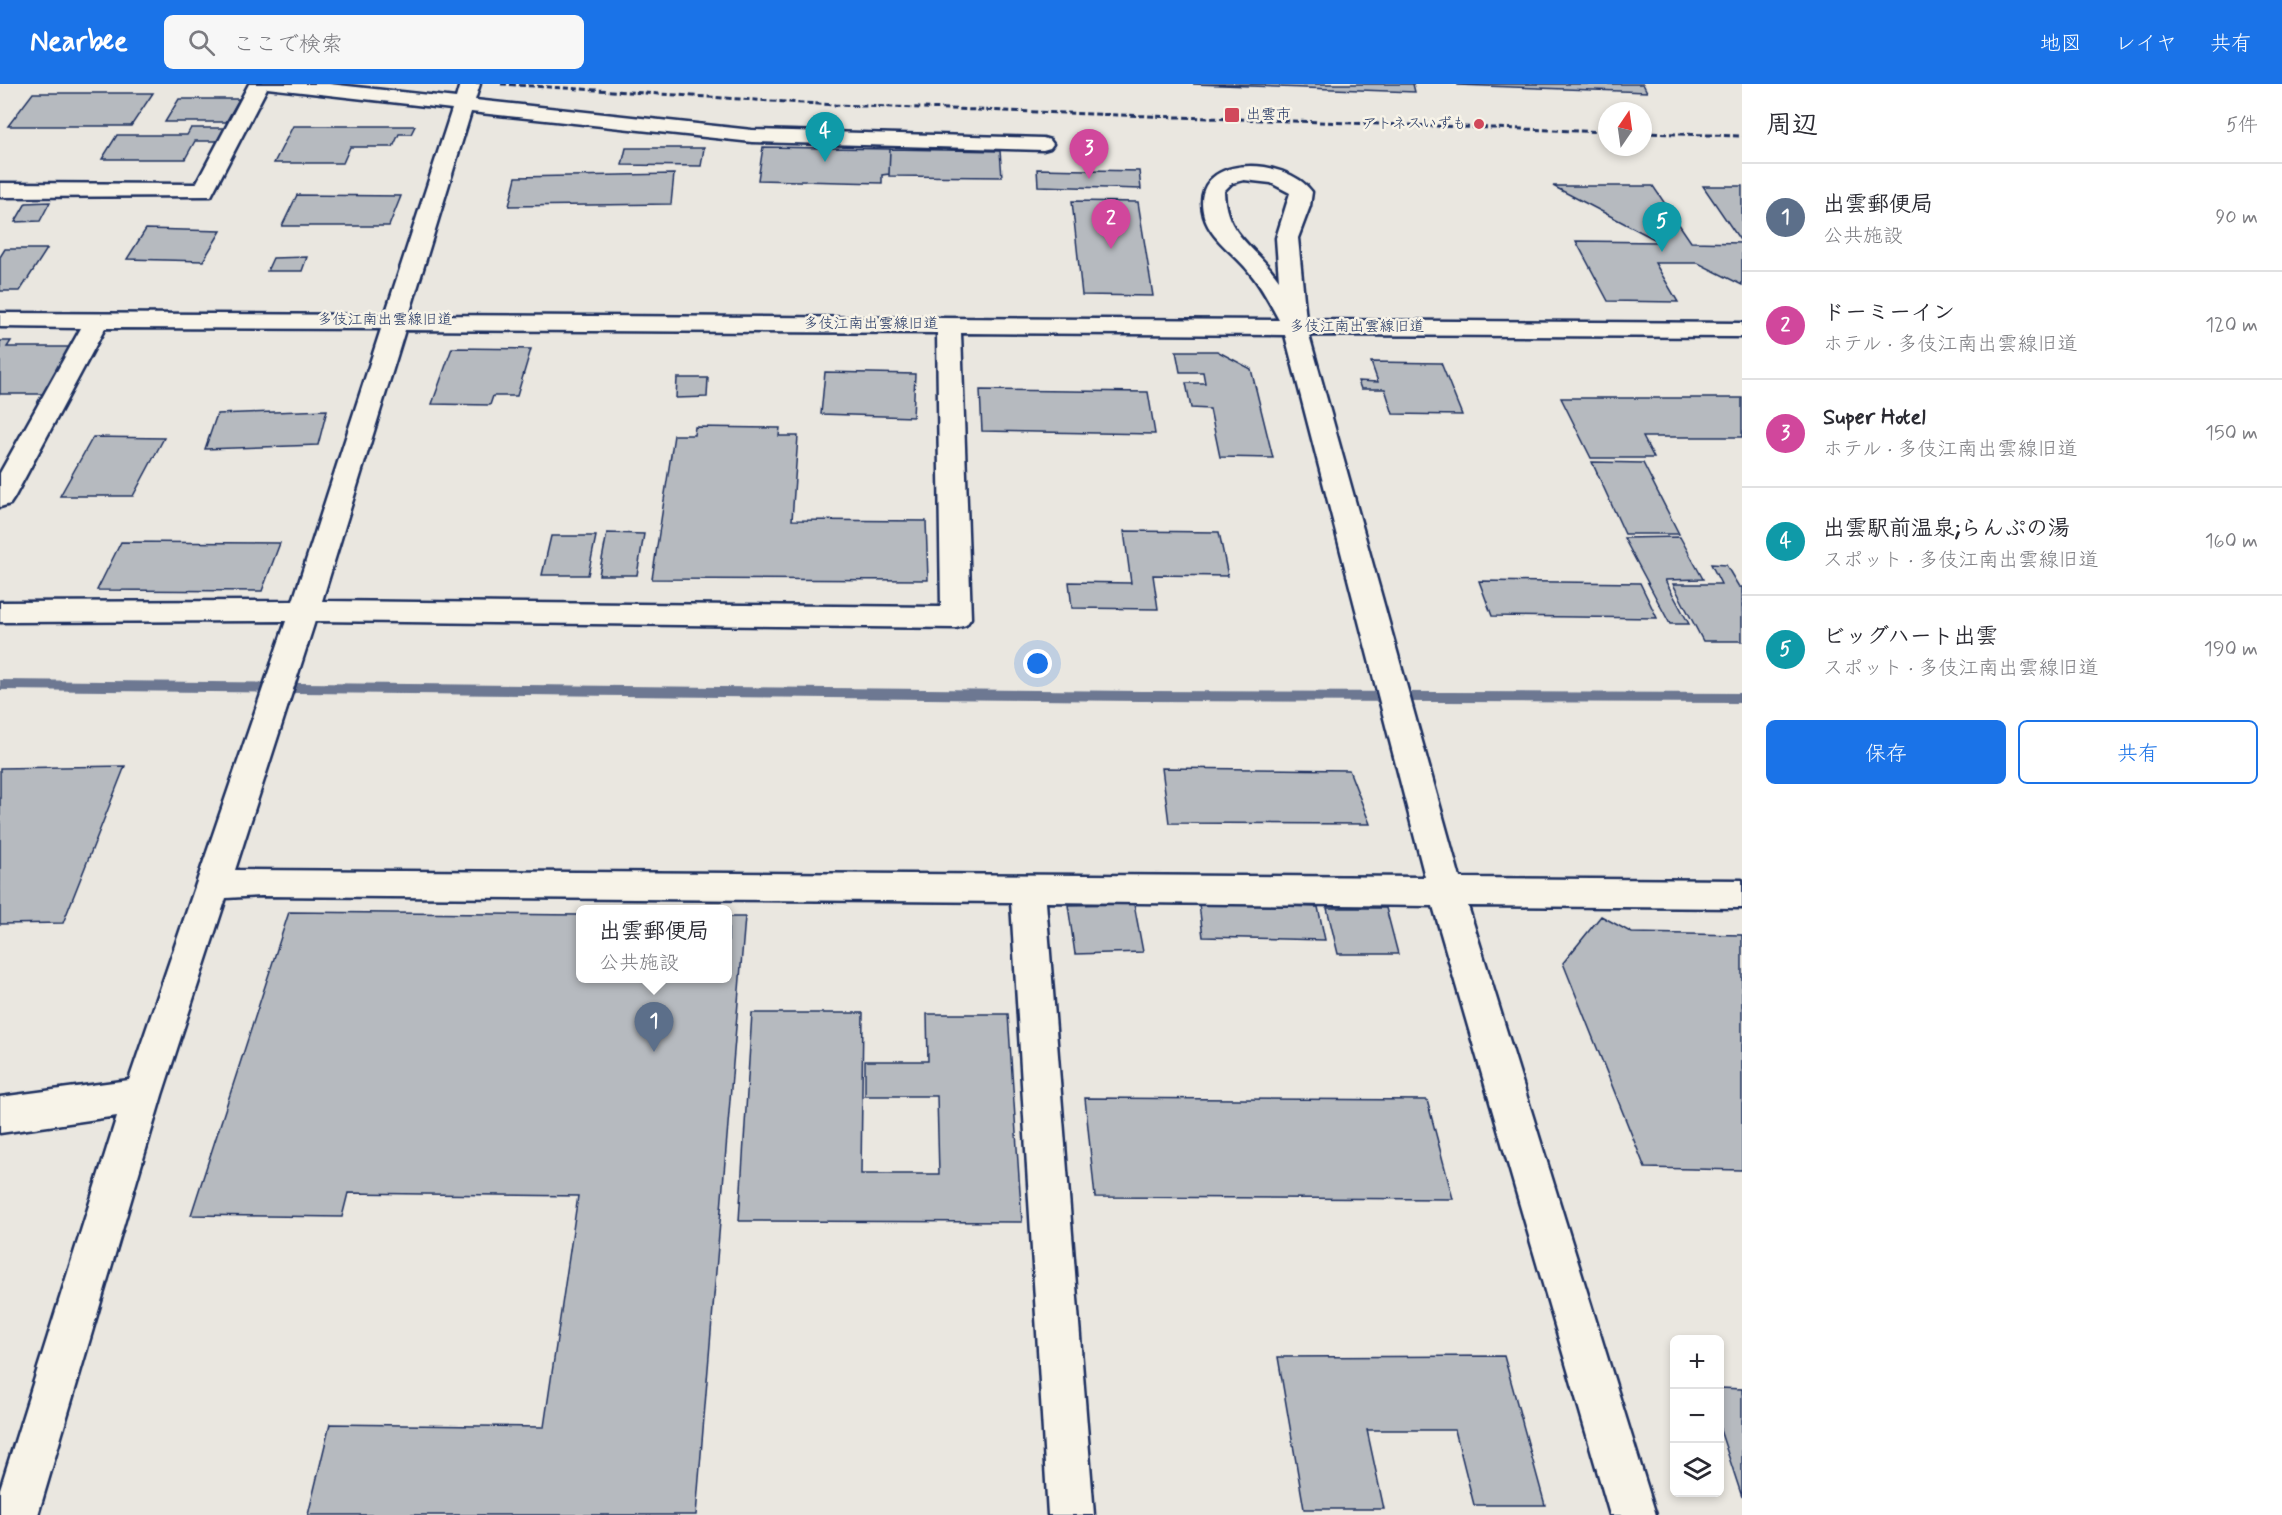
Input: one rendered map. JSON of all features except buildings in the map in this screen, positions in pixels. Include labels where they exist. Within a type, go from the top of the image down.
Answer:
[{"type":"street","points":[[0,190],[203,190],[258,84]]},
{"type":"street","points":[[274,84],[752,136],[1043,144]]},
{"type":"street","points":[[15,1515],[143,1095],[262,730],[304,611],[398,320],[470,84]]},
{"type":"street","points":[[1295,327],[1258,267],[1222,232],[1212,212],[1213,190],[1225,177],[1242,174],[1281,177],[1295,183],[1301,192],[1299,206],[1287,238],[1295,327],[1405,730],[1446,890],[1633,1515]]},
{"type":"street","name":"多伎江南出雲線旧道","points":[[0,320],[398,320],[1742,330]]},
{"type":"street","points":[[0,498],[97,320]]},
{"type":"street","points":[[0,612],[304,611],[956,618],[949,324]]},
{"type":"street","points":[[212,885],[261,882],[1742,894]]},
{"type":"street","points":[[1027,887],[1071,1515]]},
{"type":"street","points":[[0,1115],[143,1095]]},
{"type":"waterway","points":[[0,685],[1141,696],[1742,698]]},
{"type":"railway","points":[[501,84],[835,105],[1598,132]]},
{"type":"railway","points":[[1652,133],[1742,136]]},
{"type":"place","name":"出雲市","points":[[1232,115]]},
{"type":"place","name":"アトネスいずも","points":[[1479,124]]},
{"type":"place","name":"出雲駅前温泉;らんぷの湯","points":[[825,162]]},
{"type":"place","name":"Super Hotel","points":[[1089,179]]},
{"type":"place","name":"ドーミーイン","points":[[1111,249]]},
{"type":"place","name":"ビッグハート出雲","points":[[1662,252]]},
{"type":"place","name":"出雲郵便局","points":[[654,1052]]}]
